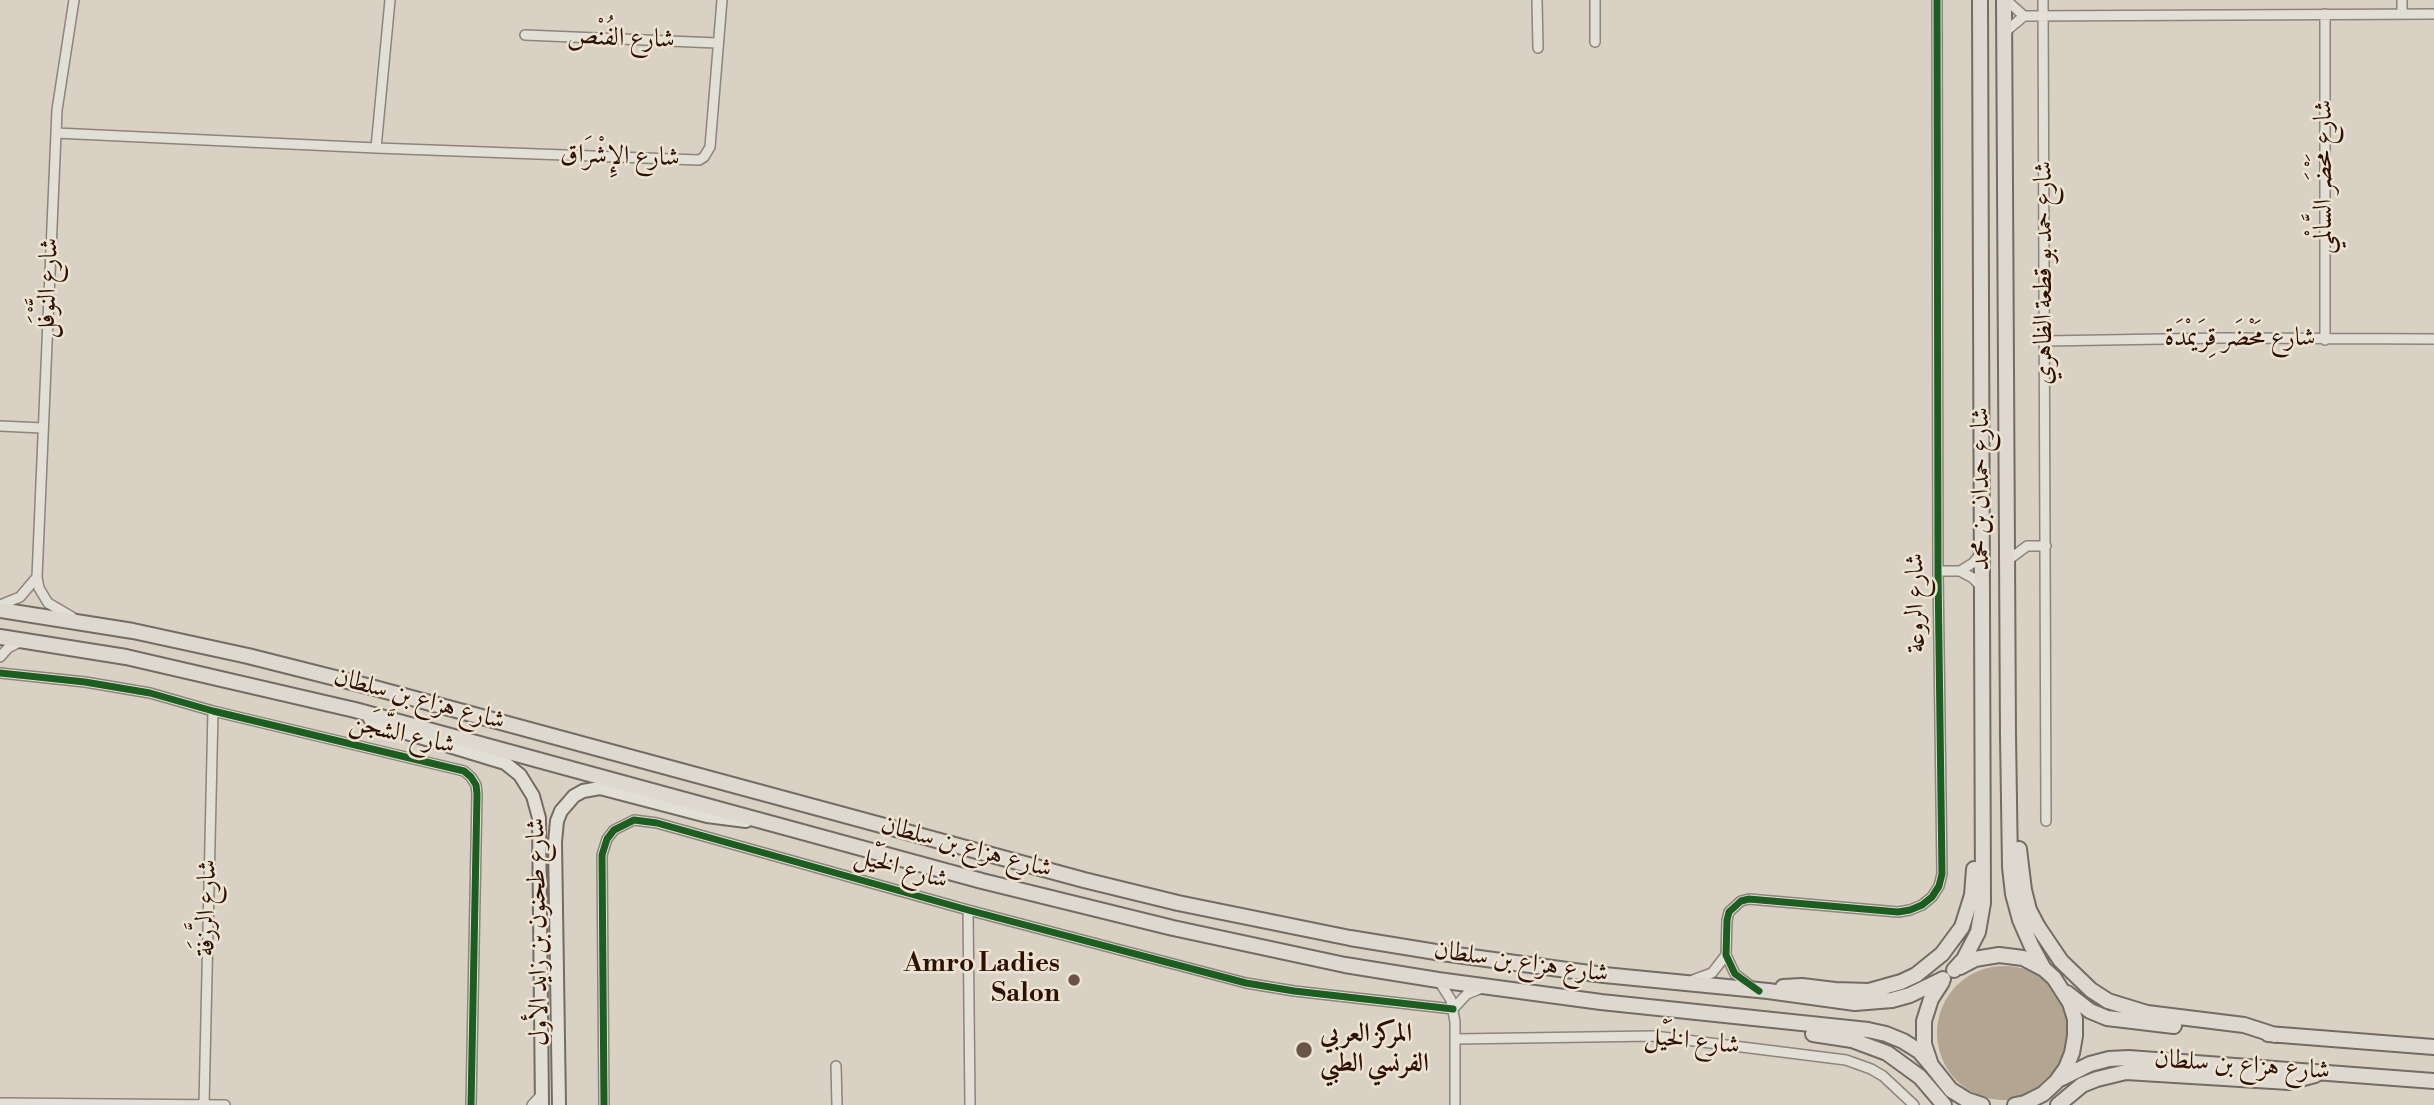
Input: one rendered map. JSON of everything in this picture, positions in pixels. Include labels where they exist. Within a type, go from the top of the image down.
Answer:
[{"type":"main road","name":"شارع حمدان بن محمد","points":[[1931,1065],[1924,1044],[1924,1021],[1931,999],[1972,946],[1982,918],[1980,0]]},
{"type":"main road","name":"شارع حمدان بن محمد","points":[[2005,0],[2010,867],[2013,894],[2025,933],[2044,969]]},
{"type":"main road","name":"شارع هزاع بن سلطان","points":[[0,607],[248,656],[1178,903],[1350,938],[1678,984],[1764,991],[1854,1003],[1873,1003],[1910,995],[1975,958],[1999,955],[2023,958],[2044,969]]},
{"type":"main road","name":"شارع هزاع بن سلطان","points":[[0,637],[127,657],[355,710],[1087,908],[1270,949],[1438,980],[1601,1002],[1860,1029],[1886,1034],[1919,1051],[1931,1065]]},
{"type":"main road","points":[[1764,991],[1802,986],[1853,991],[1885,988],[1916,975],[1942,954],[1962,927],[1972,895],[1974,778],[1982,735]]},
{"type":"main road","points":[[2008,735],[2015,764],[2020,864],[2024,890],[2029,910],[2061,961],[2091,990],[2127,1008],[2244,1025],[2275,1034]]},
{"type":"main road","points":[[2032,1105],[2056,1082],[2066,1068],[2075,1036],[2075,1019],[2070,1003],[2062,988],[2044,969]]},
{"type":"main road","name":"شارع هزاع بن سلطان","points":[[2062,988],[2090,1011],[2126,1022],[2434,1047]]},
{"type":"main road","points":[[1766,1018],[1787,1029],[1852,1040],[1887,1054],[1920,1077],[1944,1105]]},
{"type":"main road","name":"شارع هزاع بن سلطان","points":[[2056,1082],[2090,1063],[2129,1058],[2434,1081]]},
{"type":"main road","points":[[1931,1065],[1963,1105]]},
{"type":"main road","points":[[2057,1105],[2082,1085],[2126,1072],[2290,1082],[2328,1072]]},
{"type":"main road","points":[[1951,1090],[1982,1105]]},
{"type":"main road","points":[[2015,1105],[2043,1094]]},
{"type":"street","name":"شارع النَّوْفَل","points":[[37,577],[56,133],[60,86],[74,0]]},
{"type":"street","name":"شارع الإِشْرَاق","points":[[56,133],[699,160],[708,152],[710,146],[722,0]]},
{"type":"street","points":[[1537,0],[1538,48]]},
{"type":"street","points":[[1595,0],[1595,42]]},
{"type":"street","name":"شارع الروعة","points":[[1726,955],[1727,920],[1734,905],[1741,901],[1749,899],[1910,911],[1932,897],[1942,874],[1938,571],[1937,0]]},
{"type":"street","points":[[2005,0],[2024,16],[2434,14]]},
{"type":"street","name":"شارع حمد بو قطعة الظاهري","points":[[2043,0],[2046,821]]},
{"type":"street","points":[[2402,0],[2402,14]]},
{"type":"street","points":[[376,148],[390,3]]},
{"type":"street","name":"شارع مَحْضَر السَّالْمي","points":[[2325,14],[2325,340]]},
{"type":"street","points":[[2005,32],[2024,16]]},
{"type":"street","name":"شارع الفُنْص","points":[[525,35],[717,43]]},
{"type":"street","name":"شارع مَحْضَر قِرَيمْدَة","points":[[2045,341],[2434,339]]},
{"type":"street","points":[[0,426],[42,428]]},
{"type":"street","points":[[2006,531],[2027,546],[2046,546]]},
{"type":"street","points":[[2007,561],[2027,546]]},
{"type":"street","name":"شارع الروعة","points":[[1938,571],[1959,571],[1973,564],[1982,552]]},
{"type":"street","name":"شارع الروعة","points":[[1959,571],[1973,578],[1983,589]]},
{"type":"street","points":[[0,607],[20,597],[37,577]]},
{"type":"street","points":[[37,577],[39,588],[48,603],[79,621]]},
{"type":"street","points":[[0,657],[15,644],[29,641]]},
{"type":"street","name":"شارع الشَّجَن","points":[[0,673],[118,686],[150,693],[213,711],[464,771],[471,777],[477,794],[471,1105]]},
{"type":"street","name":"شارع طحنون بن زايد الأول","points":[[355,710],[390,728],[505,763],[520,775],[533,796],[539,818],[542,1100]]},
{"type":"street","name":"شارع الرَّزفَة","points":[[204,1105],[213,711]]},
{"type":"street","name":"شارع طحنون بن زايد الأول","points":[[562,1102],[555,842],[557,821],[566,803],[583,791],[600,788],[719,818],[762,820]]},
{"type":"street","name":"شارع الخَيْل","points":[[604,1105],[602,855],[607,839],[624,824],[634,820],[657,823],[968,910],[1246,983],[1453,1009]]},
{"type":"street","points":[[968,910],[970,1105]]},
{"type":"street","points":[[1678,984],[1712,973],[1726,955],[1735,974],[1764,991]]},
{"type":"street","points":[[1438,980],[1448,993],[1453,1009],[1456,1038],[1455,1105]]},
{"type":"street","points":[[1453,1009],[1467,994],[1486,986]]},
{"type":"street","name":"شارع الخَيْل","points":[[1456,1038],[1654,1037],[1846,1060],[1883,1076],[1914,1105]]},
{"type":"street","points":[[835,1066],[837,1105]]},
{"type":"street","points":[[532,1105],[542,1100]]},
{"type":"street","points":[[0,1103],[225,1105]]},
{"type":"shaded area","points":[[2004,966],[2029,972],[2051,986],[2065,1008],[2071,1033],[2065,1058],[2051,1080],[2029,1094],[2004,1100],[1979,1094],[1957,1080],[1943,1058],[1937,1033],[1943,1008],[1957,986],[1979,972]]},
{"type":"cycle path","points":[[1759,991],[1735,974],[1726,955],[1729,912],[1741,901],[1749,899],[1898,912],[1922,905],[1932,897],[1942,874],[1938,571],[1937,0]]},
{"type":"cycle path","points":[[0,673],[85,682],[150,693],[213,711],[464,771],[471,777],[477,794],[471,1105]]},
{"type":"cycle path","points":[[604,1105],[602,855],[607,839],[614,830],[634,820],[657,823],[968,910],[1246,983],[1453,1009]]},
{"type":"place","name":"Amro Ladies Salon","points":[[1074,980]]},
{"type":"place","name":"المركز العربي الفرنسي الطبي","points":[[1304,1050]]}]
